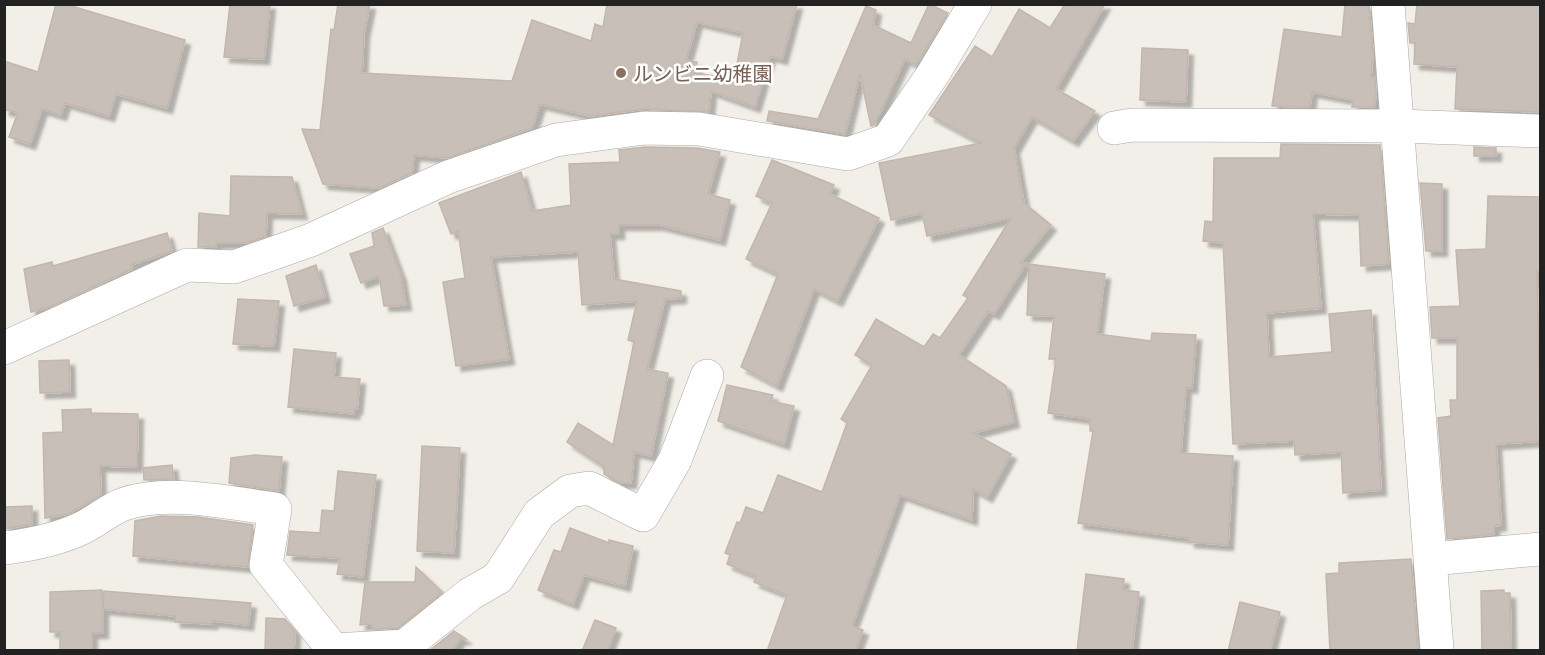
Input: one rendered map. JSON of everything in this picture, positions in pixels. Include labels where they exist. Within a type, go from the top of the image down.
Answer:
[{"type":"street","points":[[4,348],[187,265],[234,267],[311,240],[448,177],[556,140],[644,128],[699,129],[848,154],[888,140],[933,74],[975,4]]},
{"type":"street","points":[[1388,4],[1432,559],[1437,651]]},
{"type":"street","points":[[1114,128],[1132,125],[1398,126],[1540,131]]},
{"type":"street","points":[[4,548],[20,546],[82,528],[124,504],[154,499],[191,498],[275,508],[266,565],[333,650],[405,646],[470,594],[498,578],[539,514],[570,491],[589,488],[643,515],[675,460],[706,376]]},
{"type":"street","points":[[1432,559],[1540,549]]},
{"type":"building","points":[[56,4],[65,4],[185,40],[167,108],[116,94],[109,116],[65,103],[61,115],[42,109],[30,144],[9,137],[18,112],[4,110],[4,61],[38,72]]},
{"type":"building","points":[[230,4],[270,4],[264,59],[224,57]]},
{"type":"building","points":[[338,4],[370,4],[364,33],[362,73],[512,81],[532,20],[591,41],[595,24],[603,27],[607,4],[797,4],[782,59],[770,56],[755,107],[711,91],[709,112],[644,109],[590,116],[540,104],[532,128],[447,158],[414,155],[412,173],[379,188],[323,184],[302,129],[320,130],[331,29],[334,30]],"holes":[[[697,22],[743,33],[734,79],[695,73],[697,62],[686,60]]]},
{"type":"building","points":[[929,4],[948,13],[916,65],[905,59],[874,125],[871,126],[860,74],[845,134],[767,121],[769,111],[818,119],[866,6],[876,10],[873,25],[911,43]]},
{"type":"building","points":[[1065,4],[1105,4],[1056,89],[1095,111],[1073,141],[1032,117],[1014,148],[1024,203],[1051,225],[1020,263],[1026,263],[994,314],[988,311],[959,355],[1006,386],[1014,422],[973,433],[1011,454],[987,497],[973,489],[972,520],[900,495],[852,626],[863,630],[855,651],[767,651],[787,595],[754,582],[756,576],[727,564],[730,555],[725,553],[737,522],[740,523],[746,507],[763,513],[778,475],[822,492],[847,423],[841,419],[872,365],[855,355],[876,319],[924,347],[933,334],[940,338],[968,298],[963,295],[1011,218],[927,236],[922,213],[891,220],[879,163],[981,143],[929,115],[975,46],[992,57],[1019,9],[1050,28]]},
{"type":"building","points":[[1345,4],[1369,4],[1373,53],[1371,77],[1375,78],[1376,96],[1374,107],[1352,107],[1353,100],[1312,92],[1310,107],[1272,106],[1284,29],[1342,37]]},
{"type":"building","points":[[1417,4],[1540,4],[1540,112],[1455,109],[1457,67],[1414,64],[1415,43],[1410,43],[1408,23],[1415,24]]},
{"type":"building","points":[[1142,48],[1188,50],[1186,102],[1140,100]]},
{"type":"building","points":[[1281,144],[1380,145],[1389,264],[1361,266],[1359,215],[1313,214],[1321,308],[1267,313],[1269,357],[1332,352],[1329,314],[1371,310],[1381,490],[1343,493],[1341,452],[1295,455],[1294,441],[1233,444],[1223,243],[1203,241],[1205,221],[1213,222],[1214,158],[1280,158]]},
{"type":"building","points":[[645,147],[697,148],[720,152],[708,194],[730,200],[720,240],[659,225],[619,225],[619,234],[610,234],[614,279],[681,291],[681,298],[665,299],[647,369],[668,373],[651,456],[634,452],[631,483],[620,483],[604,474],[604,467],[567,442],[578,423],[613,445],[634,342],[628,340],[637,301],[582,305],[578,252],[491,257],[509,359],[456,366],[443,282],[465,278],[458,231],[451,234],[439,203],[521,172],[532,211],[571,205],[569,164],[620,162],[619,150]]},
{"type":"building","points":[[1474,147],[1496,148],[1496,156],[1474,156]]},
{"type":"building","points":[[772,160],[834,185],[830,194],[879,218],[837,301],[814,289],[777,386],[741,367],[778,274],[746,259],[772,203],[756,196]]},
{"type":"building","points":[[231,176],[292,177],[302,214],[267,213],[266,236],[247,243],[216,243],[216,247],[198,247],[199,213],[230,216]]},
{"type":"building","points":[[1420,183],[1442,184],[1442,251],[1426,251]]},
{"type":"building","points":[[1488,196],[1540,197],[1540,271],[1537,271],[1540,441],[1496,444],[1501,525],[1494,526],[1494,534],[1447,539],[1438,418],[1451,416],[1450,400],[1457,400],[1457,338],[1432,338],[1430,307],[1460,306],[1456,250],[1486,249]]},
{"type":"building","points":[[383,228],[401,276],[406,305],[384,306],[379,276],[361,283],[350,254],[374,246],[372,233]]},
{"type":"building","points":[[167,233],[172,251],[131,265],[132,269],[52,306],[31,312],[24,269],[52,262],[53,266]]},
{"type":"building","points":[[1029,264],[1105,274],[1097,334],[1151,341],[1152,333],[1196,335],[1192,388],[1186,387],[1181,453],[1233,456],[1228,545],[1189,542],[1189,538],[1078,523],[1093,431],[1090,431],[1090,419],[1048,413],[1056,359],[1049,359],[1054,316],[1027,315]]},
{"type":"building","points":[[316,265],[325,297],[294,306],[286,276]]},
{"type":"building","points":[[238,299],[279,301],[274,346],[233,344]]},
{"type":"building","points":[[294,349],[336,353],[334,377],[360,379],[357,409],[354,409],[354,414],[288,407]]},
{"type":"building","points":[[69,360],[70,392],[40,393],[39,361]]},
{"type":"building","points":[[727,385],[773,395],[771,401],[794,406],[784,444],[718,421]]},
{"type":"building","points":[[91,409],[91,413],[138,414],[137,467],[100,466],[101,495],[68,514],[45,518],[43,433],[63,432],[62,410]]},
{"type":"building","points":[[422,446],[460,448],[454,553],[417,551]]},
{"type":"building","points":[[255,455],[282,457],[279,491],[229,483],[231,458]]},
{"type":"building","points":[[172,465],[174,479],[144,480],[143,468]]},
{"type":"building","points":[[338,471],[376,475],[363,577],[337,574],[340,558],[287,555],[290,531],[320,533],[322,510],[334,511]]},
{"type":"building","points":[[32,506],[32,524],[4,529],[4,507]]},
{"type":"building","points":[[161,516],[198,517],[253,525],[248,567],[133,556],[135,521]]},
{"type":"building","points":[[570,528],[609,543],[609,540],[633,546],[625,586],[584,575],[573,604],[538,590],[554,550],[561,552]]},
{"type":"building","points":[[1411,559],[1418,651],[1330,651],[1326,574],[1339,573],[1339,563]]},
{"type":"building","points":[[416,567],[442,592],[398,628],[372,629],[372,624],[360,625],[365,582],[415,582]]},
{"type":"building","points":[[1086,574],[1124,579],[1123,590],[1139,592],[1132,651],[1077,651]]},
{"type":"building","points":[[102,590],[103,608],[104,591],[251,603],[248,625],[213,621],[212,624],[175,622],[175,616],[103,609],[103,633],[92,633],[92,651],[60,651],[60,632],[50,632],[50,592]]},
{"type":"building","points":[[1504,590],[1504,593],[1510,593],[1511,651],[1482,651],[1481,591]]},
{"type":"building","points":[[1240,602],[1280,612],[1270,651],[1228,651]]},
{"type":"building","points":[[266,618],[285,619],[295,631],[294,651],[265,651]]},
{"type":"building","points":[[595,620],[616,628],[607,651],[582,651]]},
{"type":"building","points":[[454,631],[466,639],[460,639],[452,651],[429,651]]},
{"type":"place","name":"ルンビニ幼稚園","points":[[621,73]]}]
